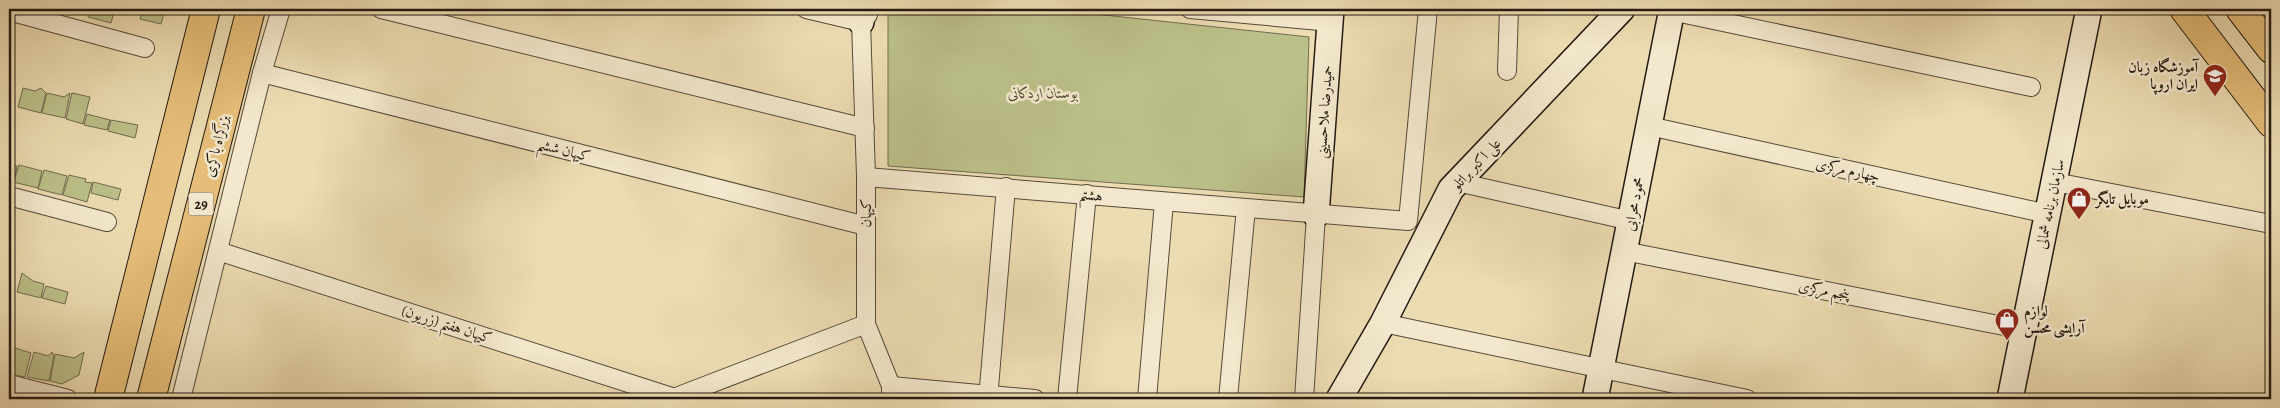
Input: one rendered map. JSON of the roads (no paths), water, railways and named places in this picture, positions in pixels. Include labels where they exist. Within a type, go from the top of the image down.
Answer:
[{"type":"main road","name":"بزرگراه باکری","points":[[151,399],[251,9]]},
{"type":"main road","points":[[2184,9],[2271,123]]},
{"type":"main road","points":[[2240,9],[2271,49]]},
{"type":"main road","points":[[108,399],[200,16]]},
{"type":"street","points":[[181,399],[262,73],[281,9]]},
{"type":"street","points":[[380,9],[865,128]]},
{"type":"street","points":[[806,9],[861,12]]},
{"type":"street","points":[[1190,9],[1331,15]]},
{"type":"street","name":"هشتم","points":[[866,177],[1408,221],[1428,9]]},
{"type":"street","points":[[1507,71],[1509,9]]},
{"type":"street","name":"علی اکبر براتلو","points":[[1339,399],[1383,323],[1451,189],[1622,9]]},
{"type":"street","name":"سازمان برنامه شمالی","points":[[2015,398],[2024,330],[2089,9]]},
{"type":"street","points":[[1672,10],[2031,87]]},
{"type":"street","name":"محمود محرابی","points":[[1594,399],[1672,10]]},
{"type":"street","points":[[9,12],[145,48]]},
{"type":"street","name":"کیهان","points":[[861,12],[866,177],[866,324],[888,395]]},
{"type":"street","name":"حمیدرضا ملاحسینی","points":[[1316,215],[1331,15]]},
{"type":"street","name":"کیهان ششم","points":[[262,73],[866,226]]},
{"type":"street","name":"چهارم مرکزی","points":[[1648,126],[2048,214]]},
{"type":"street","points":[[1457,182],[1631,221]]},
{"type":"street","points":[[2055,182],[2271,224]]},
{"type":"street","points":[[988,397],[1006,187]]},
{"type":"street","points":[[1067,399],[1087,194]]},
{"type":"street","points":[[9,196],[107,222]]},
{"type":"street","points":[[1147,399],[1164,202]]},
{"type":"street","points":[[1228,399],[1246,208]]},
{"type":"street","points":[[1304,399],[1316,215]]},
{"type":"street","name":"کیهان هفتم (زریون)","points":[[218,250],[673,399]]},
{"type":"street","name":"پنجم مرکزی","points":[[1624,251],[2024,330]]},
{"type":"street","points":[[1383,323],[1747,399]]},
{"type":"street","points":[[673,399],[866,324]]},
{"type":"street","points":[[9,384],[68,399]]},
{"type":"street","points":[[888,395],[1036,399]]},
{"type":"place","name":"آموزشگاه زبان ایران اروپا","points":[[2215,97]]},
{"type":"place","name":"موبایل تایگر","points":[[2079,220]]},
{"type":"place","name":"لوازم آرایشی محسن","points":[[2007,341]]},
{"type":"park label","name":"بوستان اردکانی","points":[[1043,93]]}]
